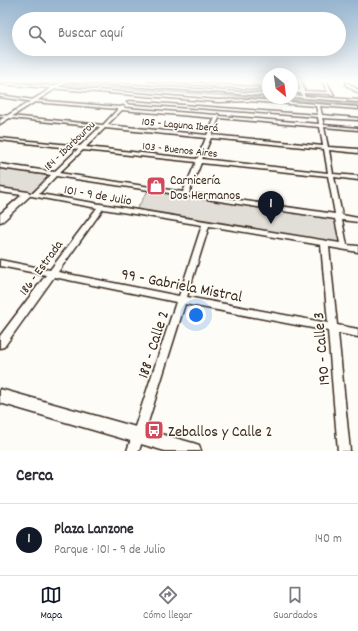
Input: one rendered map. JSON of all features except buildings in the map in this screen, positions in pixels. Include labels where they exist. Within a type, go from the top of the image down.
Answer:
[{"type":"street","points":[[0,122],[32,102]]},
{"type":"street","points":[[45,102],[358,129]]},
{"type":"street","name":"184 - Ibarbourou","points":[[0,219],[54,175],[129,102]]},
{"type":"street","points":[[130,102],[220,110],[358,119]]},
{"type":"street","points":[[185,195],[223,102]]},
{"type":"street","points":[[277,102],[358,108]]},
{"type":"street","points":[[318,105],[344,247]]},
{"type":"street","name":"105 - Laguna Iberá","points":[[0,116],[358,151]]},
{"type":"street","name":"103 - Buenos Aires","points":[[0,139],[358,178]]},
{"type":"street","points":[[0,166],[358,220]]},
{"type":"street","name":"101 - 9 de Julio","points":[[0,190],[358,249]]},
{"type":"street","name":"186 - Estrada","points":[[0,344],[101,207]]},
{"type":"street","name":"188 - Calle 2","points":[[133,451],[206,224]]},
{"type":"street","name":"190 - Calle 3","points":[[325,244],[334,328],[344,451]]},
{"type":"street","name":"99 - Gabriela Mistral","points":[[0,263],[182,300],[358,333]]},
{"type":"street","points":[[0,396],[193,451]]},
{"type":"shaded area","points":[[315,102],[341,102],[358,103],[358,105]]},
{"type":"shaded area","points":[[0,168],[50,176],[31,193],[0,188]]},
{"type":"shaded area","points":[[149,189],[339,217],[344,247],[135,212]]},
{"type":"place","name":"Carnicería Dos Hermanos","points":[[156,186]]},
{"type":"place","name":"Plaza Lanzone","points":[[271,224]]},
{"type":"place","name":"Zeballos y Calle 2","points":[[154,430]]}]
